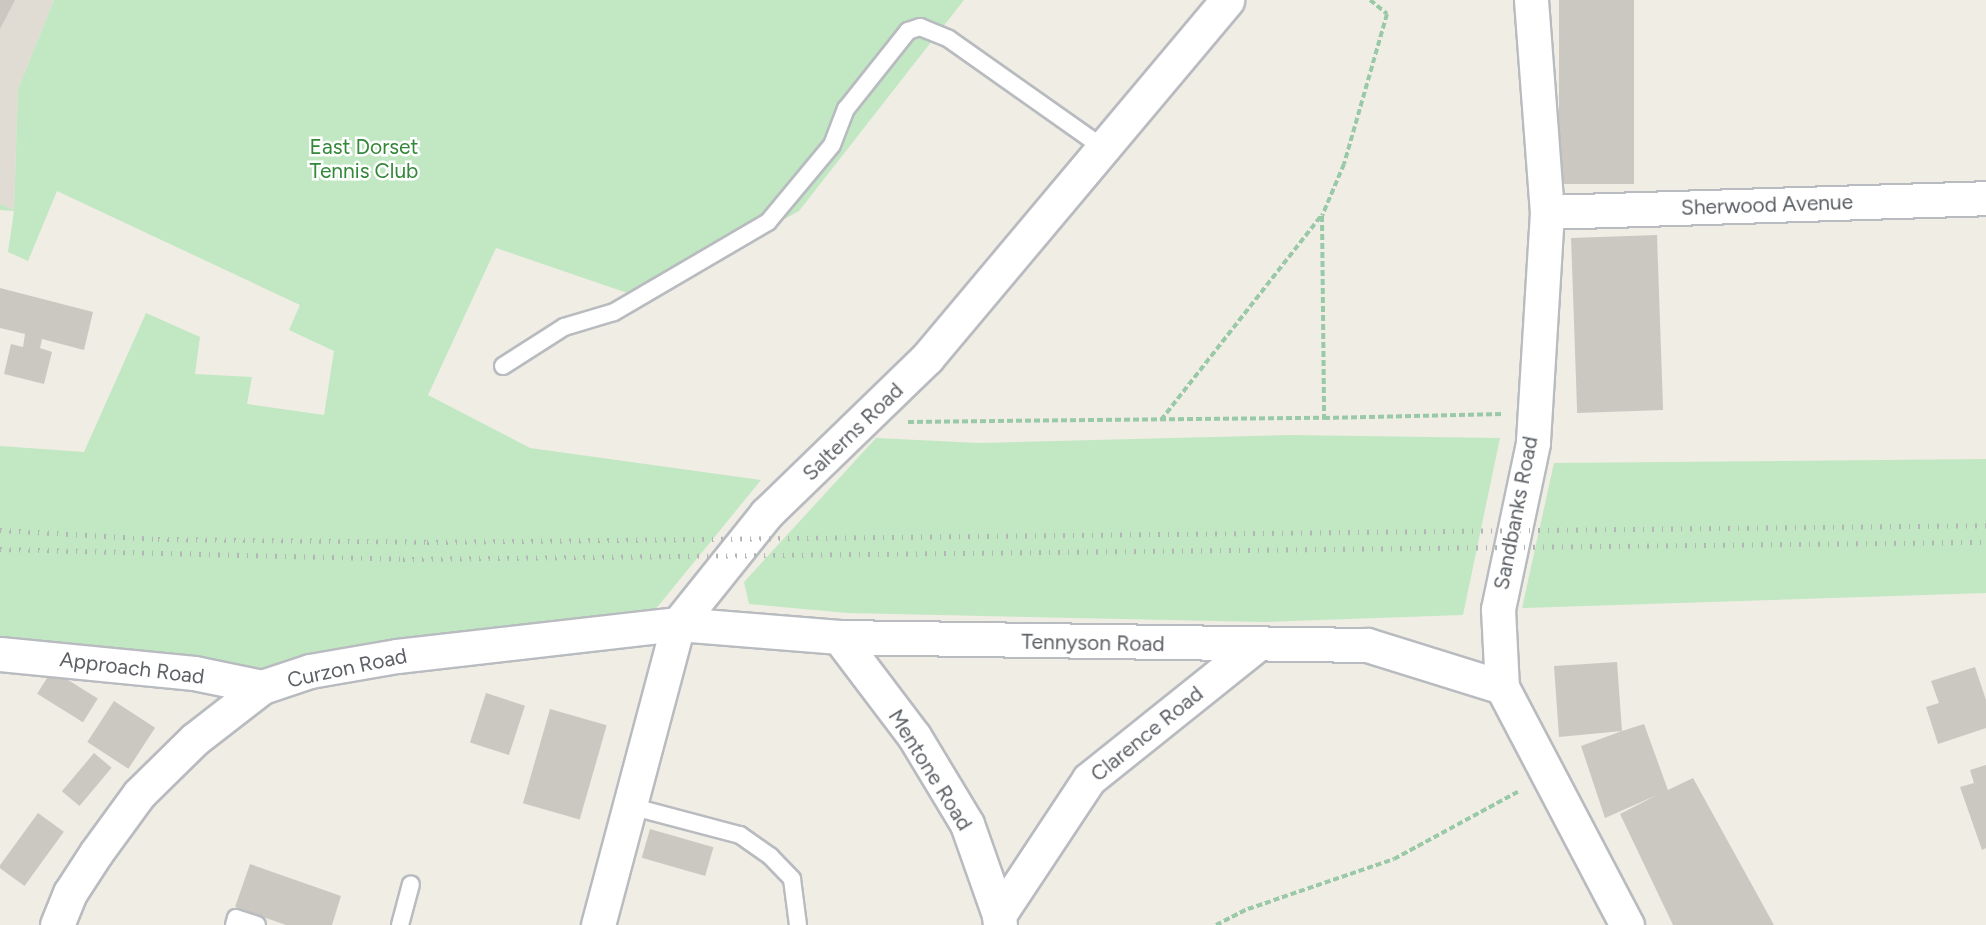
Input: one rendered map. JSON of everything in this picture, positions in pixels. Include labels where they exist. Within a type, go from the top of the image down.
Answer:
[{"type":"street","name":"Salterns Road","points":[[598,925],[678,624],[766,514],[865,423],[927,358],[1105,149],[1227,0]]},
{"type":"street","name":"Sandbanks Road","points":[[1531,0],[1547,212],[1530,463],[1498,609],[1502,687],[1627,925]]},
{"type":"street","name":"Sherwood Avenue","points":[[1547,212],[1986,198]]},
{"type":"street","name":"Tennyson Road","points":[[678,624],[839,637],[1254,646],[1368,645],[1502,687]]},
{"type":"street","name":"Curzon Road","points":[[57,925],[70,893],[139,794],[195,739],[262,687],[309,671],[397,656],[678,624]]},
{"type":"street","name":"Mentone Road","points":[[839,637],[914,736],[967,824],[999,920]]},
{"type":"street","name":"Clarence Road","points":[[999,920],[1089,779],[1254,646]]},
{"type":"street","name":"Approach Road","points":[[0,654],[194,673],[262,687]]},
{"type":"lane","points":[[503,366],[564,327],[614,312],[768,222],[832,145],[846,109],[908,31],[920,27],[950,39],[1105,149]]},
{"type":"lane","points":[[630,806],[740,835],[770,856],[792,879],[798,925]]},
{"type":"lane","points":[[400,925],[411,885]]},
{"type":"lane","points":[[234,925],[237,918],[257,925]]},
{"type":"path","points":[[1160,421],[1322,216],[1344,164],[1387,14],[1370,0]]},
{"type":"path","points":[[1322,216],[1324,418]]},
{"type":"path","points":[[865,423],[1160,421],[1533,413]]},
{"type":"path","points":[[1216,925],[1248,909],[1394,859],[1548,775]]},
{"type":"shaded area","points":[[0,0],[54,0],[18,89],[14,211],[0,204]]},
{"type":"green space","name":"East Dorset Tennis Club","points":[[54,0],[964,0],[799,211],[642,298],[496,248],[428,395],[530,448],[761,480],[641,627],[262,687],[0,654],[0,446],[84,452],[146,313],[200,337],[195,374],[252,377],[247,404],[324,415],[334,351],[289,330],[300,305],[57,191],[28,261],[8,252],[14,211],[0,210],[0,204],[14,210],[18,89]]},
{"type":"green space","points":[[1289,435],[1500,438],[1463,615],[1264,622],[848,613],[749,604],[744,582],[876,438],[979,443]]},
{"type":"green space","points":[[1986,459],[1986,593],[1522,608],[1554,463]]},
{"type":"building","points":[[0,0],[15,0],[0,29]]},
{"type":"building","points":[[1559,0],[1634,0],[1634,184],[1559,184]]},
{"type":"building","points":[[1657,235],[1663,410],[1577,413],[1571,238]]},
{"type":"building","points":[[0,288],[93,312],[84,350],[42,339],[40,348],[52,352],[44,384],[4,374],[11,344],[23,347],[25,334],[0,328]]},
{"type":"building","points":[[1617,662],[1622,731],[1559,737],[1554,666]]},
{"type":"building","points":[[1975,667],[1986,700],[1986,728],[1938,744],[1926,707],[1939,703],[1931,681]]},
{"type":"building","points":[[52,670],[98,699],[83,722],[37,694]]},
{"type":"building","points":[[486,693],[525,706],[509,755],[470,742]]},
{"type":"building","points":[[114,701],[155,728],[128,769],[87,742]]},
{"type":"building","points":[[550,709],[607,725],[580,819],[523,803]]},
{"type":"building","points":[[1644,724],[1668,790],[1693,778],[1774,925],[1673,925],[1620,814],[1657,795],[1605,818],[1581,746]]},
{"type":"building","points":[[94,753],[112,768],[79,806],[62,791]]},
{"type":"building","points":[[1986,765],[1986,848],[1982,850],[1960,787],[1974,783],[1970,770]]},
{"type":"building","points":[[38,813],[64,832],[25,886],[0,868],[0,865]]},
{"type":"building","points":[[650,829],[713,847],[705,876],[642,858]]},
{"type":"building","points":[[250,864],[341,896],[332,925],[286,925],[235,907]]},
{"type":"railway","points":[[0,530],[158,539],[427,542],[1986,525]]},
{"type":"railway","points":[[0,549],[403,559],[1986,542]]}]
